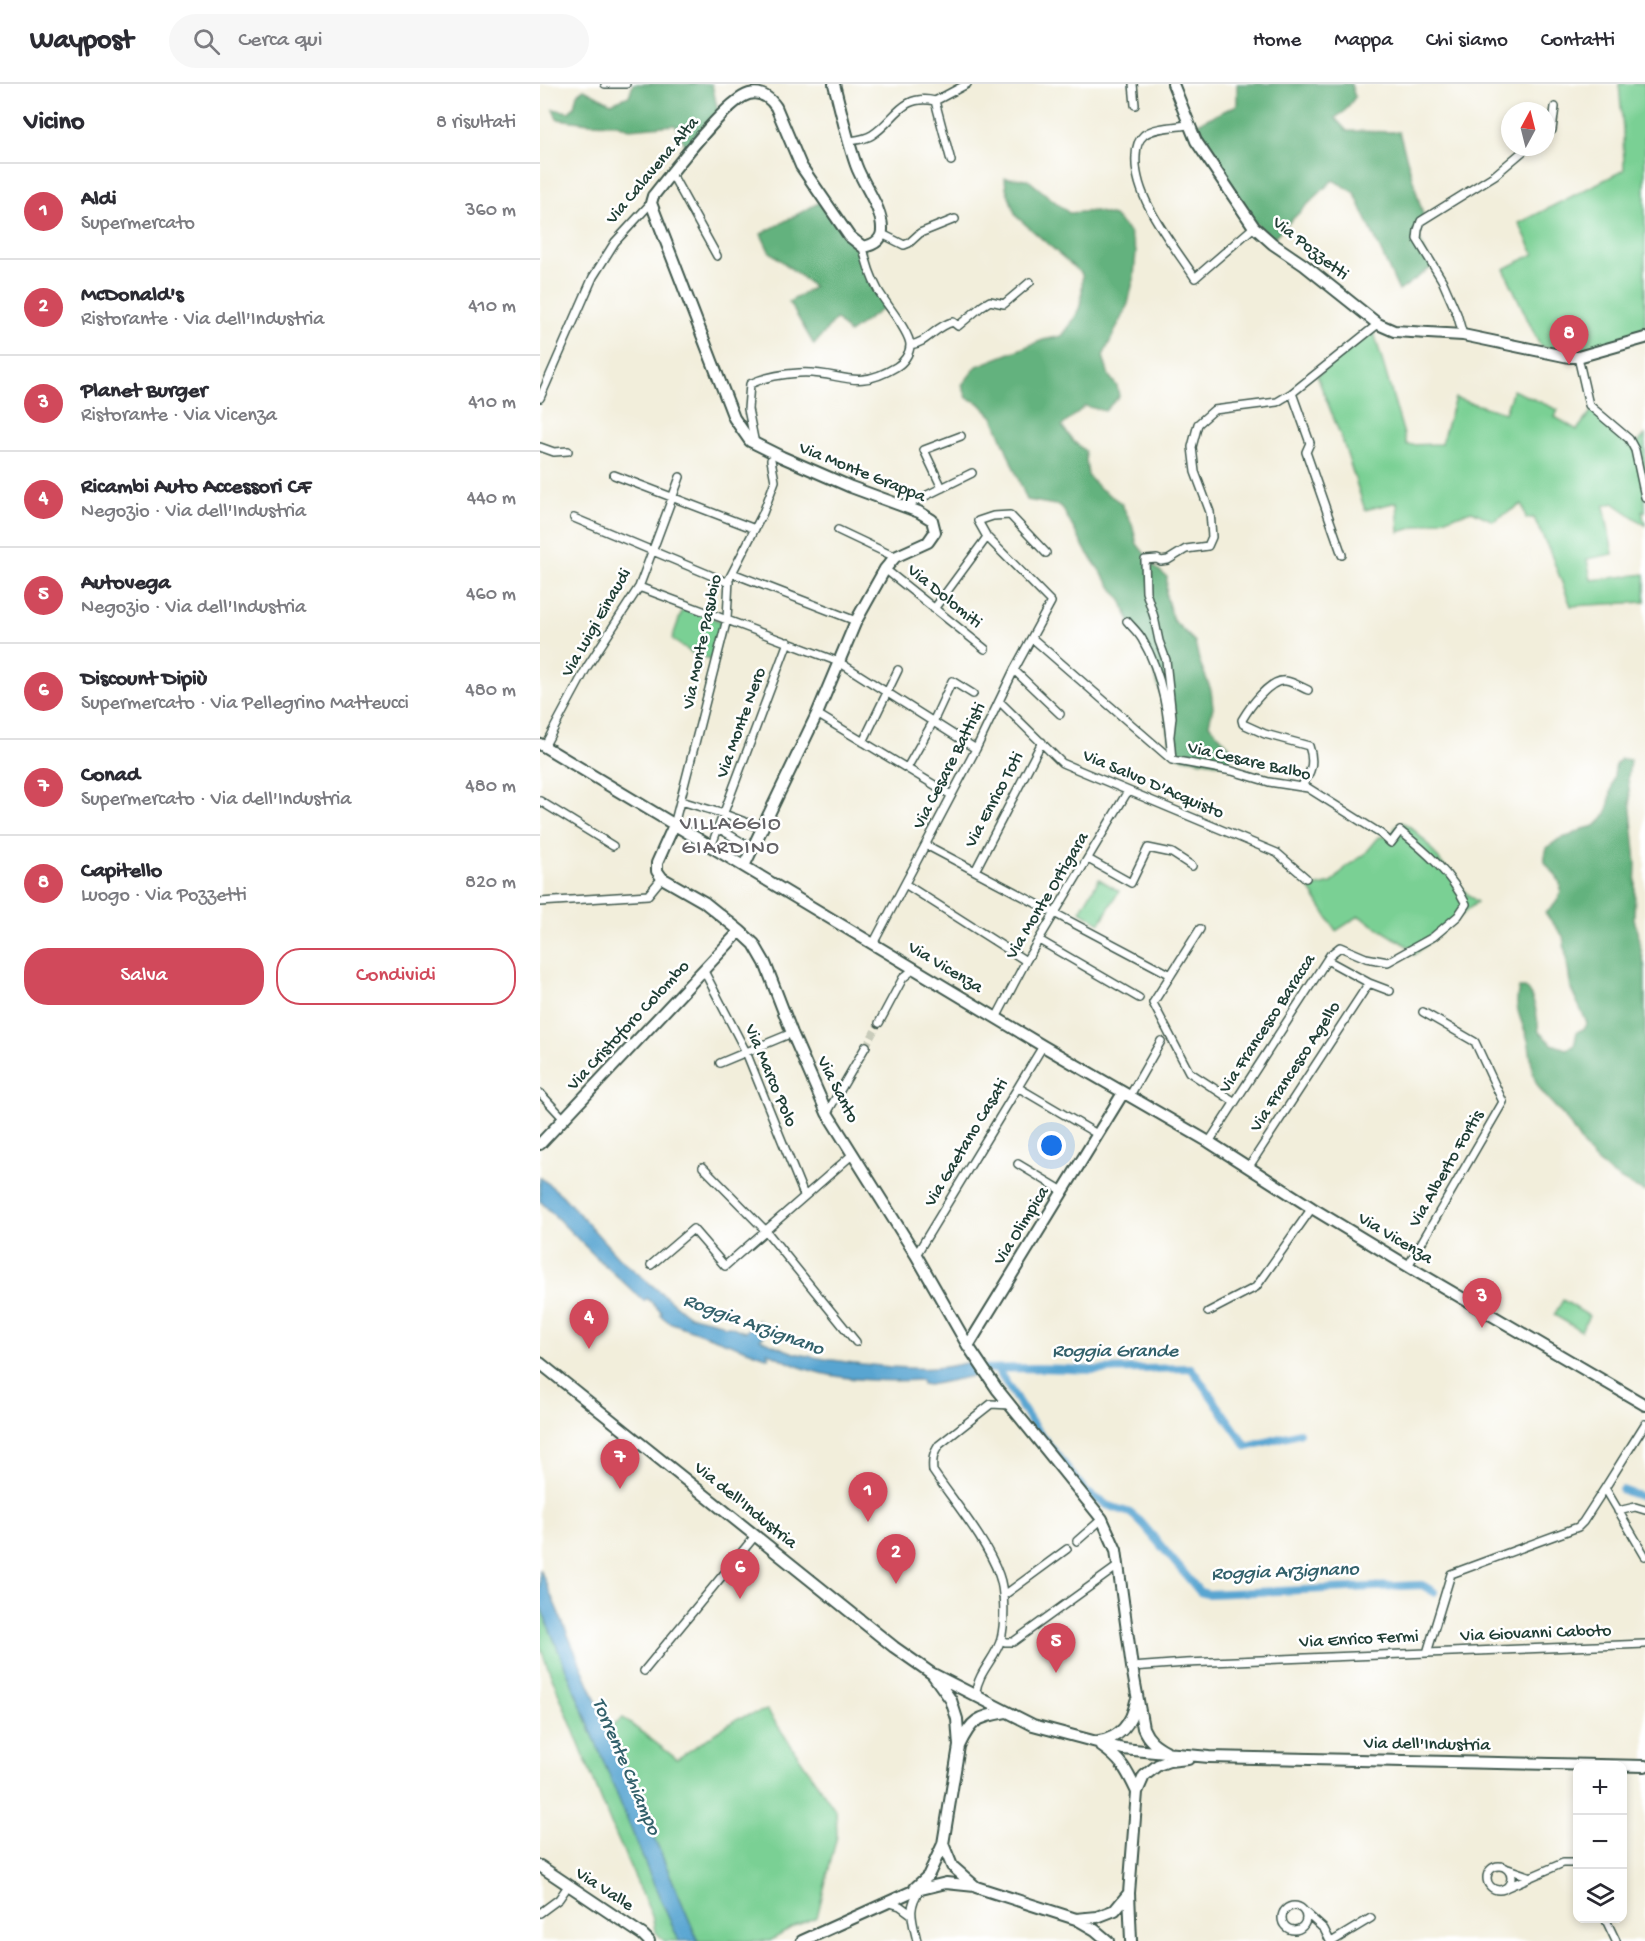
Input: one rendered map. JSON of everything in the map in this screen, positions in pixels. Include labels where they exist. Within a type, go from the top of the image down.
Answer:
[{"type":"street","points":[[606,84],[626,84]]},
{"type":"street","points":[[755,444],[748,409],[750,384],[762,378],[800,372],[841,379],[869,380],[902,364],[910,345],[907,335],[868,270],[863,247],[877,242],[882,234],[880,216],[856,166],[834,84]]},
{"type":"street","points":[[849,141],[869,137],[898,109],[908,104],[918,100],[935,101],[967,84]]},
{"type":"street","points":[[1132,84],[1135,105]]},
{"type":"street","name":"Via Pozzetti","points":[[1173,84],[1196,141],[1254,227],[1378,324],[1394,331],[1463,335],[1557,355],[1578,357]]},
{"type":"street","name":"Via Calavena Alta","points":[[540,398],[593,277],[615,242],[651,203],[653,196],[723,112],[737,99],[747,94],[763,95],[771,100],[801,166],[849,236],[863,247]]},
{"type":"street","points":[[935,101],[951,161]]},
{"type":"street","points":[[1188,125],[1152,131],[1143,136],[1137,146],[1136,171],[1140,189],[1154,215],[1195,278],[1254,227]]},
{"type":"street","points":[[1463,335],[1457,314],[1442,280],[1417,239],[1418,230],[1421,221],[1495,175],[1517,156]]},
{"type":"street","points":[[670,176],[675,180],[717,256]]},
{"type":"street","name":"Via Monte Grappa","points":[[651,203],[734,418],[750,441],[851,487],[919,512],[932,520],[935,532],[928,542],[895,557],[885,569],[855,621],[816,714],[744,866]]},
{"type":"street","points":[[882,234],[904,245],[921,233],[955,219]]},
{"type":"street","points":[[910,345],[926,340],[945,324],[953,322],[958,326],[990,301],[1004,304],[1030,282]]},
{"type":"street","points":[[1170,735],[1173,717],[1166,660],[1146,592],[1144,567],[1145,560],[1168,560],[1186,549],[1208,546],[1212,537],[1210,512],[1194,472],[1192,447],[1198,424],[1214,410],[1277,402],[1292,393],[1378,324]]},
{"type":"street","points":[[1645,338],[1578,357],[1589,405],[1629,439],[1635,450],[1645,497]]},
{"type":"street","points":[[1292,393],[1310,443],[1306,452],[1342,555]]},
{"type":"street","points":[[942,488],[924,450],[961,436]]},
{"type":"street","points":[[540,447],[554,452],[568,451]]},
{"type":"street","name":"Via Monte Pasubio","points":[[674,825],[727,619],[729,583],[763,513],[775,481],[771,460]]},
{"type":"street","points":[[905,506],[972,473]]},
{"type":"street","points":[[614,475],[755,529]]},
{"type":"street","name":"Via Luigi Einaudi","points":[[542,746],[552,733],[588,667],[639,587],[680,477]]},
{"type":"street","points":[[934,609],[987,537],[978,522],[993,516],[1010,515],[1046,553]]},
{"type":"street","points":[[574,518],[729,583]]},
{"type":"street","points":[[838,530],[895,557]]},
{"type":"street","name":"Via Cesare Battisti","points":[[873,944],[1051,602],[987,537]]},
{"type":"street","name":"Via Dolomiti","points":[[885,569],[985,649]]},
{"type":"street","points":[[732,573],[855,621]]},
{"type":"street","points":[[639,587],[839,662],[976,749]]},
{"type":"street","name":"Via Cesare Balbo","points":[[1127,621],[1142,639],[1156,669],[1170,735],[1172,760]]},
{"type":"street","name":"Via Cesare Balbo","points":[[1032,638],[1172,760],[1232,771],[1269,782],[1308,788],[1381,834]]},
{"type":"street","name":"Via Monte Nero","points":[[711,847],[788,642]]},
{"type":"street","points":[[863,742],[898,670]]},
{"type":"street","points":[[1014,670],[1060,714]]},
{"type":"street","points":[[1301,787],[1311,773],[1313,757],[1309,746],[1265,734],[1243,724],[1242,720],[1261,695],[1275,682],[1284,680],[1308,690]]},
{"type":"street","points":[[907,768],[933,722],[952,681],[973,694]]},
{"type":"street","name":"Via Salvo D'Acquisto","points":[[999,702],[1062,762],[1277,853],[1306,879]]},
{"type":"street","points":[[816,714],[951,795]]},
{"type":"street","name":"Via Enrico Toti","points":[[975,871],[1042,742]]},
{"type":"street","name":"Via Vicenza","points":[[542,746],[1042,1046],[1209,1142],[1408,1266],[1645,1405]]},
{"type":"street","name":"Via Monte Ortigara","points":[[996,1018],[1026,961],[1128,791]]},
{"type":"street","points":[[540,801],[614,846]]},
{"type":"street","points":[[681,801],[761,828]]},
{"type":"street","points":[[540,902],[648,895],[662,878],[657,871],[657,863],[674,825]]},
{"type":"street","points":[[718,828],[752,848]]},
{"type":"street","name":"Via Francesco Baracca","points":[[1209,1142],[1327,960],[1340,947],[1366,958],[1388,962],[1433,937],[1458,916],[1466,904],[1460,891],[1424,849],[1400,831],[1391,843],[1381,834]]},
{"type":"street","points":[[926,844],[1171,975]]},
{"type":"street","points":[[1088,859],[1131,883],[1148,848],[1172,853],[1192,866]]},
{"type":"street","name":"Via Santo","points":[[662,878],[704,902],[754,944],[765,963],[827,1113],[916,1255],[968,1346],[997,1389],[1102,1519],[1116,1550],[1143,1728],[1147,1737],[1168,1753]]},
{"type":"street","points":[[905,884],[1026,961]]},
{"type":"street","points":[[1200,929],[1154,1003],[1189,1072],[1235,1102]]},
{"type":"street","name":"Via Cristoforo Colombo","points":[[540,1144],[740,931]]},
{"type":"street","points":[[1039,940],[1139,998]]},
{"type":"street","points":[[1327,960],[1369,983],[1390,991]]},
{"type":"street","points":[[879,1023],[903,978],[914,969]]},
{"type":"street","name":"Via Marco Polo","points":[[704,971],[746,1052],[804,1195]]},
{"type":"street","name":"Via Francesco Agello","points":[[1248,1168],[1369,983]]},
{"type":"street","name":"Via Alberto Fortis","points":[[1408,1266],[1503,1102],[1475,1042],[1423,1012]]},
{"type":"street","points":[[720,1064],[792,1033]]},
{"type":"street","points":[[1126,1095],[1161,1041]]},
{"type":"street","points":[[827,1113],[866,1046]]},
{"type":"street","name":"Via Gaetano Casati","points":[[916,1255],[1019,1088],[1042,1046]]},
{"type":"street","points":[[1019,1088],[1097,1134]]},
{"type":"street","points":[[540,1093],[564,1119]]},
{"type":"street","name":"Via Olimpica","points":[[968,1346],[1097,1134],[1126,1095]]},
{"type":"street","points":[[651,1265],[693,1229],[725,1266],[853,1154]]},
{"type":"street","points":[[1018,1164],[1063,1191]]},
{"type":"street","points":[[704,1167],[766,1232],[856,1342]]},
{"type":"street","points":[[1208,1312],[1256,1287],[1312,1208]]},
{"type":"street","name":"Via dell'Industria","points":[[540,1363],[894,1647],[931,1672],[990,1704],[1050,1731],[1123,1749],[1209,1757],[1645,1766]]},
{"type":"street","points":[[990,1704],[976,1692],[976,1683],[996,1653],[1001,1639],[1003,1596],[1000,1578],[991,1556],[933,1471],[932,1461],[939,1445],[991,1404],[996,1398],[997,1389]]},
{"type":"street","points":[[991,1404],[1011,1406]]},
{"type":"street","name":"Via Enrico Fermi","points":[[1132,1667],[1427,1653],[1451,1574],[1578,1527],[1645,1424]]},
{"type":"street","points":[[1605,1488],[1645,1556]]},
{"type":"street","points":[[1618,1510],[1635,1507],[1645,1510]]},
{"type":"street","points":[[1077,1540],[1102,1519]]},
{"type":"street","points":[[644,1671],[755,1536]]},
{"type":"street","points":[[1003,1596],[1067,1549]]},
{"type":"street","points":[[1001,1639],[1005,1642],[1013,1642],[1118,1566]]},
{"type":"street","name":"Via Giovanni Caboto","points":[[1427,1653],[1645,1644]]},
{"type":"street","name":"Via dell'Industria","points":[[917,1889],[928,1876],[943,1844],[959,1746],[957,1719],[951,1700],[931,1672]]},
{"type":"street","points":[[1094,1742],[1107,1740],[1117,1735],[1125,1727],[1132,1718],[1137,1695]]},
{"type":"street","name":"Via dell'Industria","points":[[959,1746],[968,1727],[984,1716],[1006,1712]]},
{"type":"street","name":"Via dell'Industria","points":[[1094,1742],[1115,1756],[1122,1764],[1137,1792]]},
{"type":"street","name":"Via dell'Industria","points":[[1137,1792],[1144,1776],[1158,1765],[1169,1761],[1209,1757]]},
{"type":"street","points":[[1131,1941],[1129,1893],[1137,1792]]},
{"type":"street","points":[[943,1844],[952,1866],[976,1887]]},
{"type":"street","points":[[1531,1876],[1505,1868],[1493,1868],[1487,1878],[1492,1888],[1503,1889],[1563,1863],[1573,1864]]},
{"type":"street","name":"Via Valle","points":[[540,1866],[649,1941]]},
{"type":"street","points":[[1503,1889],[1509,1885],[1511,1877],[1505,1868]]},
{"type":"street","points":[[802,1941],[917,1889],[946,1883],[976,1887],[1076,1919],[1108,1941]]},
{"type":"street","points":[[540,1913],[559,1899],[568,1886]]},
{"type":"street","points":[[916,1941],[911,1914],[917,1889]]},
{"type":"street","points":[[1076,1919],[1097,1917],[1115,1910],[1129,1893]]},
{"type":"street","points":[[886,1902],[900,1906],[911,1914]]},
{"type":"street","points":[[1324,1929],[1311,1926],[1290,1930],[1284,1925],[1283,1914],[1292,1907],[1300,1908],[1324,1929],[1332,1941],[1371,1918]]},
{"type":"street","points":[[1298,1930],[1306,1918],[1303,1910]]},
{"type":"street","points":[[1607,1923],[1616,1941]]},
{"type":"green space","points":[[633,84],[712,84],[719,116],[689,153],[675,125],[629,129],[617,124],[557,119],[553,109],[569,112],[574,107],[577,94],[584,89],[611,103],[629,96]]},
{"type":"green space","points":[[1237,84],[1351,84],[1355,97],[1344,112],[1335,118],[1347,131],[1399,132],[1424,218],[1417,234],[1432,267],[1399,291],[1354,192],[1333,180],[1273,238],[1255,223],[1202,144],[1196,124],[1237,105]]},
{"type":"green space","points":[[1619,84],[1645,84],[1645,332],[1580,351],[1565,351],[1540,346],[1504,269],[1534,254],[1519,223],[1624,170]]},
{"type":"green space","points":[[1005,178],[1027,179],[1069,213],[1095,211],[1114,216],[1129,232],[1136,251],[1134,277],[1128,304],[1103,356],[1109,376],[1117,386],[1119,396],[1105,411],[1085,406],[1062,426],[1073,441],[1085,451],[1088,476],[1098,487],[1121,503],[1132,524],[1137,544],[1155,567],[1167,577],[1166,596],[1173,620],[1195,642],[1199,660],[1211,690],[1213,707],[1209,724],[1235,753],[1227,765],[1173,754],[1161,694],[1146,650],[1122,602],[1086,551],[1061,506],[1027,500],[993,417],[979,403],[967,398],[962,385],[977,366],[1043,340],[1062,336],[1080,307],[1082,274],[1016,216],[1006,188]]},
{"type":"green space","points":[[824,200],[864,247],[868,269],[889,304],[849,333],[836,319],[814,345],[789,302],[814,287],[769,251],[761,234]]},
{"type":"green space","points":[[1373,329],[1407,445],[1441,444],[1455,398],[1505,413],[1513,390],[1558,410],[1555,417],[1577,430],[1592,410],[1621,436],[1628,446],[1636,445],[1645,435],[1645,512],[1642,511],[1645,525],[1613,503],[1604,506],[1613,554],[1587,559],[1591,580],[1645,574],[1645,602],[1571,606],[1534,518],[1526,518],[1522,504],[1493,521],[1472,511],[1399,532],[1397,502],[1365,510],[1343,442],[1317,376]]},
{"type":"green space","points":[[683,608],[723,622],[713,660],[692,653],[672,639]]},
{"type":"green space","points":[[1621,759],[1630,760],[1628,778],[1636,863],[1634,918],[1645,968],[1645,1192],[1614,1176],[1593,1158],[1565,1118],[1542,1092],[1534,1077],[1529,1042],[1518,1013],[1517,1001],[1519,988],[1525,988],[1534,1002],[1539,1032],[1552,1044],[1566,1049],[1574,1046],[1577,1032],[1585,1028],[1587,1023],[1571,989],[1563,936],[1545,913],[1558,900],[1561,890],[1558,879],[1545,862],[1545,855],[1547,848],[1559,839],[1595,826],[1604,817],[1608,809],[1616,764]]},
{"type":"green space","points":[[1401,822],[1417,832],[1459,886],[1477,902],[1414,955],[1409,947],[1359,916],[1336,931],[1309,888],[1332,883],[1347,866],[1364,855],[1379,837],[1390,836]]},
{"type":"green space","points":[[1099,879],[1119,891],[1100,923],[1080,911]]},
{"type":"green space","points":[[1563,1300],[1589,1316],[1581,1331],[1554,1315]]},
{"type":"green space","points":[[540,1605],[679,1941],[664,1941],[655,1931],[652,1916],[611,1824],[540,1647]]},
{"type":"green space","points":[[767,1710],[836,1811],[837,1836],[817,1917],[795,1926],[770,1941],[698,1941],[608,1728],[623,1718],[677,1759],[738,1718]]},
{"type":"water","points":[[540,1177],[562,1195],[618,1257],[688,1315],[745,1332],[758,1320],[768,1331],[760,1339],[789,1351],[811,1356],[911,1368],[940,1368],[969,1362],[978,1375],[929,1385],[922,1384],[921,1380],[890,1381],[842,1377],[797,1366],[767,1352],[769,1358],[669,1322],[660,1315],[662,1313],[647,1298],[644,1301],[598,1259],[540,1201]]},
{"type":"water","points":[[540,1569],[698,1941],[679,1941],[647,1868],[540,1605]]},
{"type":"waterway","name":"Roggia Grande","points":[[963,1369],[1191,1368],[1247,1447],[1299,1433]]},
{"type":"waterway","name":"Roggia Arzignano","points":[[997,1369],[1034,1426],[1086,1492],[1107,1505],[1130,1513],[1140,1521],[1200,1592],[1208,1594],[1422,1585],[1434,1592]]},
{"type":"waterway","name":"Roggia Grande","points":[[1622,1490],[1645,1498]]},
{"type":"tunnel","points":[[866,1046],[879,1023]]},
{"type":"place","name":"Capitello","points":[[1569,365]]},
{"type":"place","name":"Planet Burger","points":[[1482,1328]]},
{"type":"place","name":"Ricambi Auto Accessori CF","points":[[589,1349]]},
{"type":"place","name":"Conad","points":[[620,1489]]},
{"type":"place","name":"Aldi","points":[[868,1522]]},
{"type":"place","name":"McDonald's","points":[[896,1584]]},
{"type":"place","name":"Discount Dipiù","points":[[740,1599]]},
{"type":"place","name":"Autovega","points":[[1056,1673]]},
{"type":"district","name":"VILLAGGIO GIARDINO","points":[[731,837]]},
{"type":"water label","name":"Torrente Chiampo","points":[[625,1767]]}]
